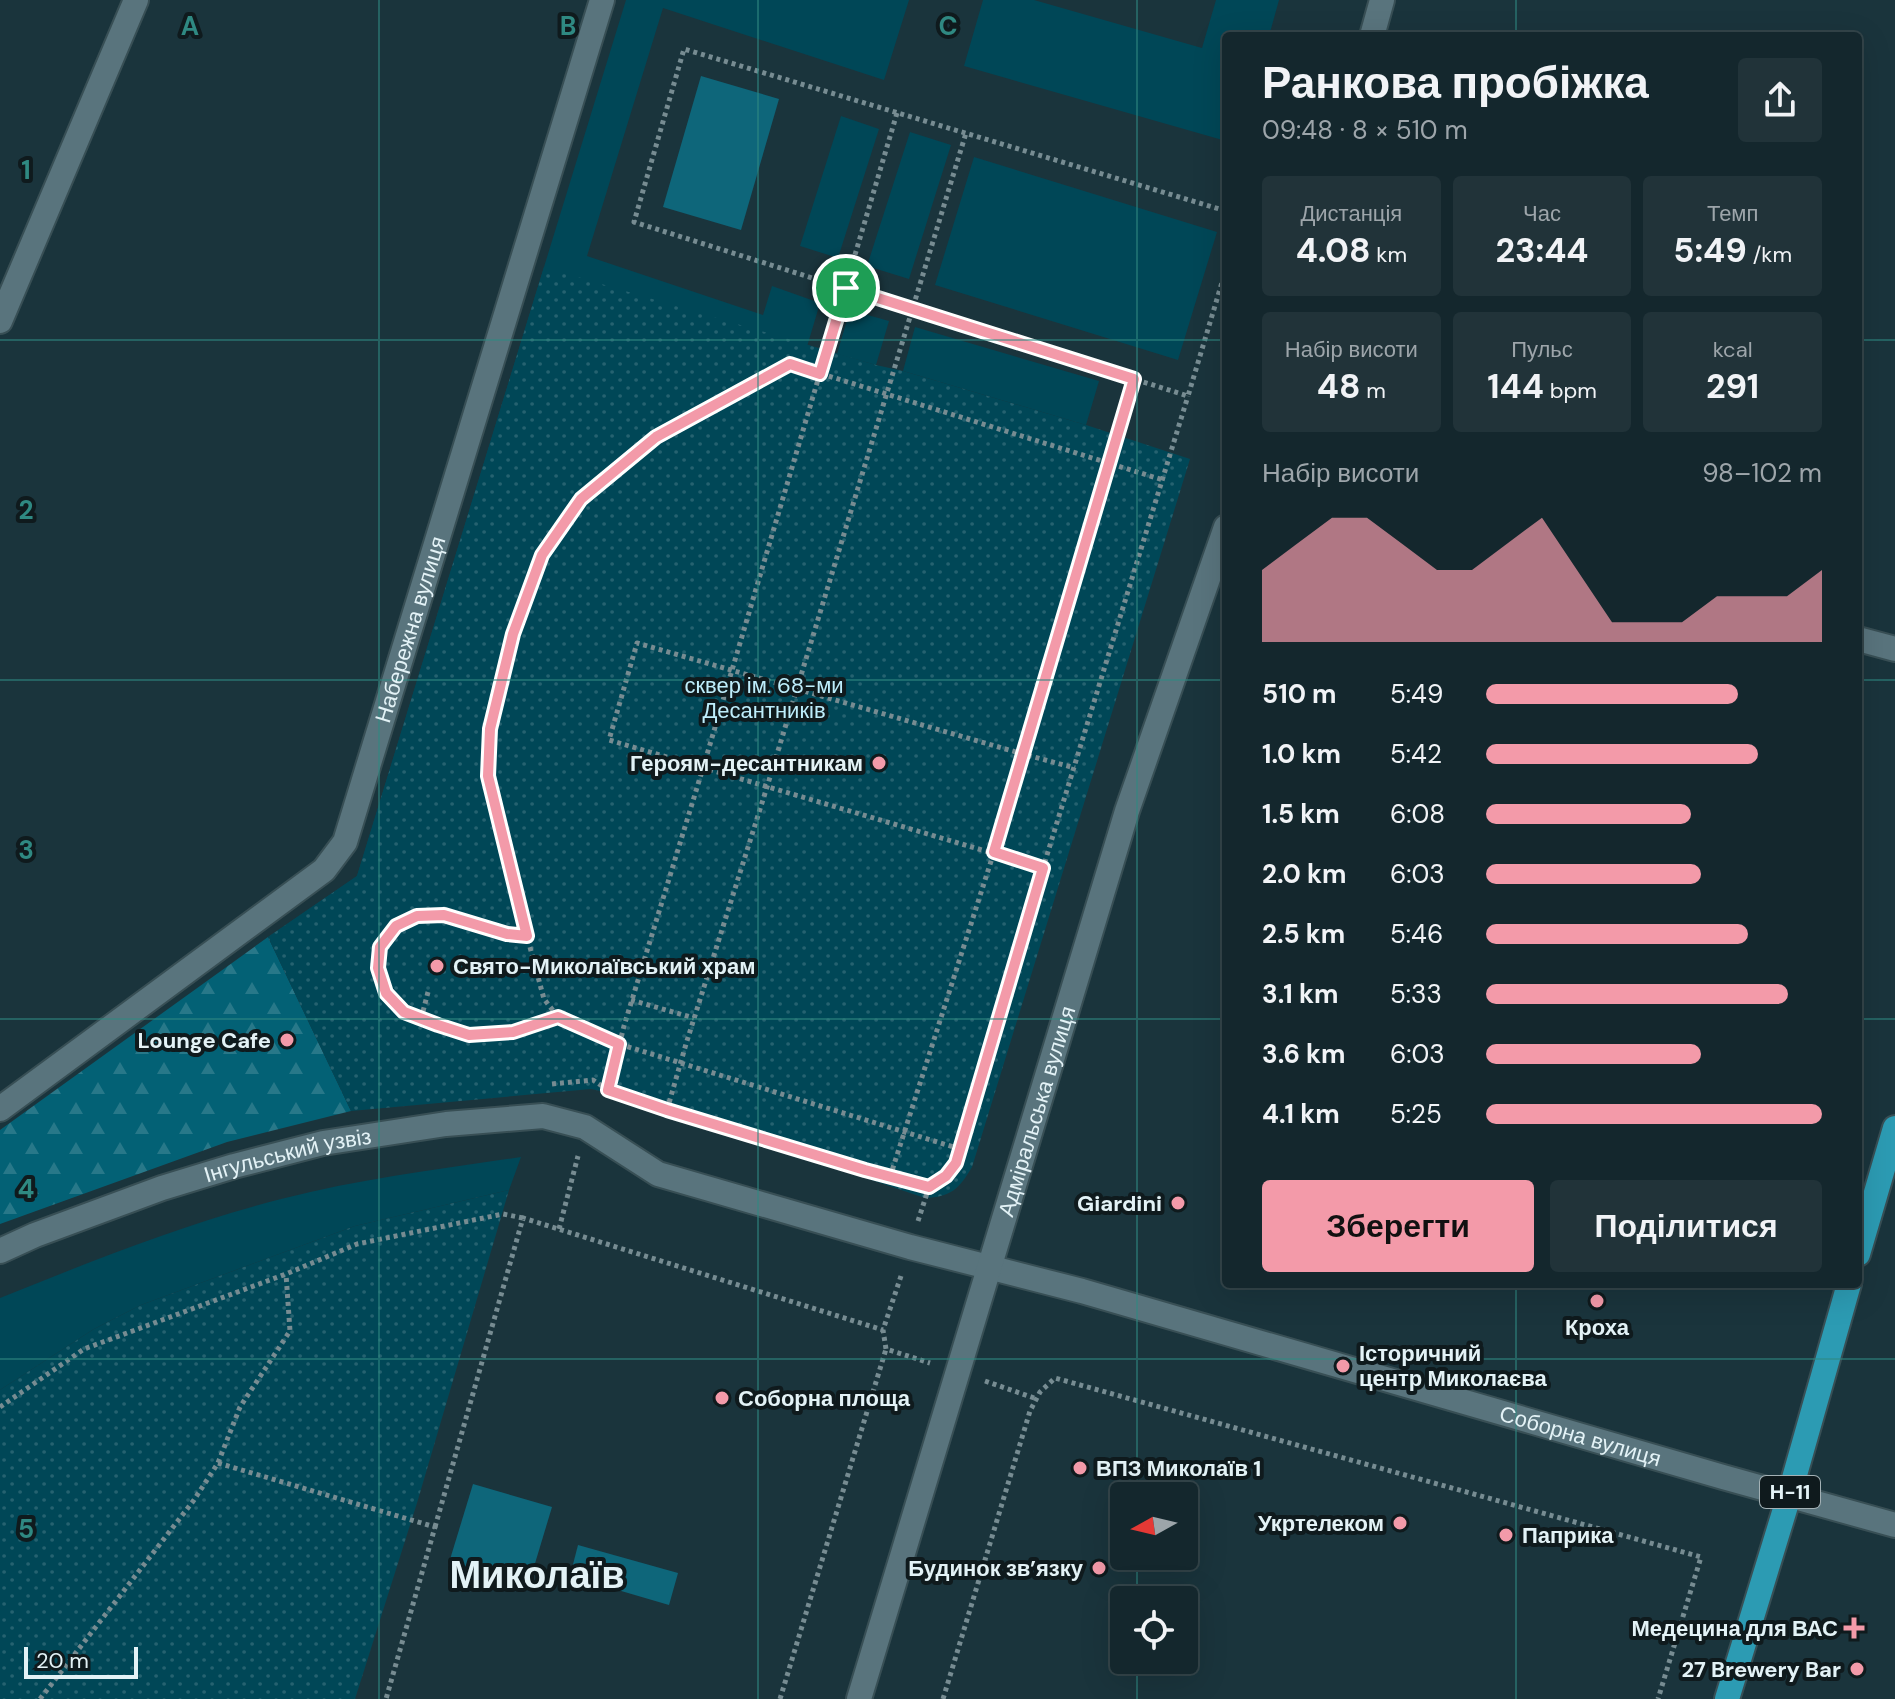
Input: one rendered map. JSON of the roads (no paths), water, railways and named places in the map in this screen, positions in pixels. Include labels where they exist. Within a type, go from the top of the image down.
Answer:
[{"type":"main road","points":[[1862,1240],[1895,1128]]},
{"type":"main road","name":"Н-11","points":[[1727,1699],[1848,1288]]},
{"type":"street","points":[[0,321],[136,0]]},
{"type":"street","name":"Набережна вулиця","points":[[0,1109],[324,870],[345,842],[602,0]]},
{"type":"street","points":[[1373,32],[1382,0]]},
{"type":"street","name":"Адміральська вулиця","points":[[859,1699],[1127,811],[1222,538]]},
{"type":"street","points":[[1862,640],[1895,649]]},
{"type":"street","name":"Інгульський узвіз","points":[[0,1251],[162,1188],[323,1143],[446,1124],[543,1116],[585,1127],[658,1174],[910,1247],[989,1266]]},
{"type":"street","name":"Соборна вулиця","points":[[989,1266],[1895,1525]]},
{"type":"place","name":"Героям-десантникам","points":[[879,763]]},
{"type":"place","name":"Свято-Миколаївський храм","points":[[437,966]]},
{"type":"place","name":"Lounge Cafe","points":[[287,1040]]},
{"type":"place","name":"Giardini","points":[[1178,1203]]},
{"type":"place","name":"Кроха","points":[[1597,1301]]},
{"type":"place","name":"Історичний центр Миколаєва","points":[[1343,1366]]},
{"type":"place","name":"Соборна площа","points":[[722,1398]]},
{"type":"place","name":"ВПЗ Миколаїв 1","points":[[1080,1468]]},
{"type":"place","name":"Укртелеком","points":[[1400,1523]]},
{"type":"place","name":"Паприка","points":[[1506,1535]]},
{"type":"place","name":"Будинок зв’язку","points":[[1099,1568]]},
{"type":"place","name":"Медецина для ВАС","points":[[1854,1628]]},
{"type":"place","name":"27 Brewery Bar","points":[[1857,1669]]},
{"type":"district","name":"Миколаїв","points":[[537,1575]]},
{"type":"park label","name":"сквер ім. 68-ми Десантників","points":[[764,698]]}]
